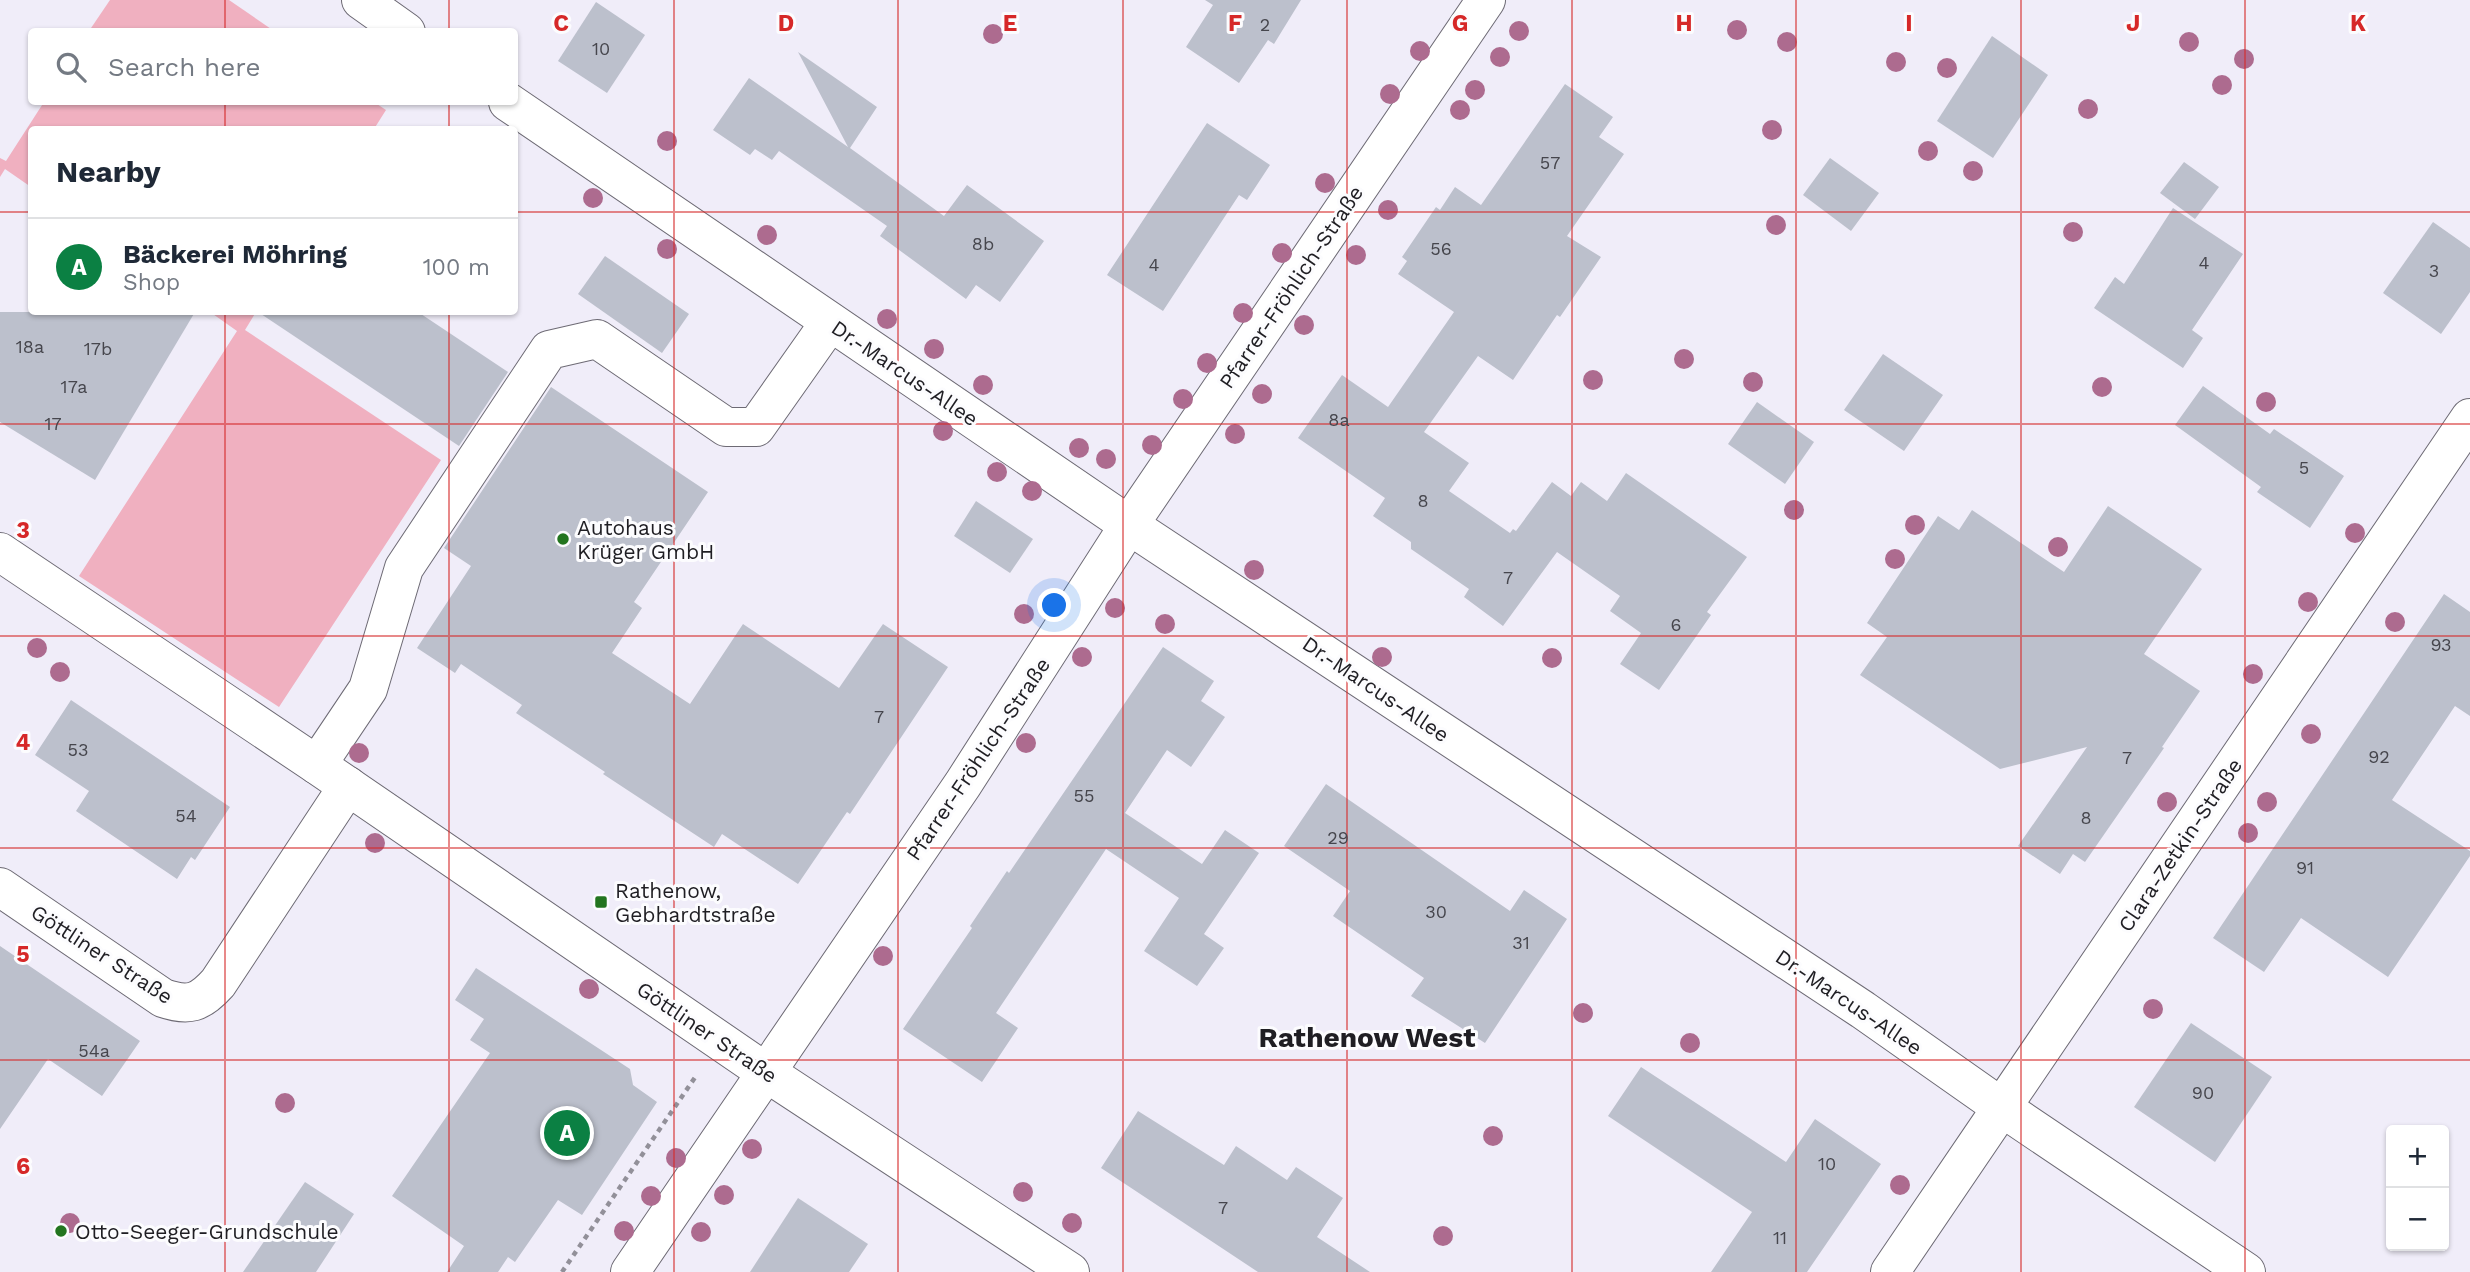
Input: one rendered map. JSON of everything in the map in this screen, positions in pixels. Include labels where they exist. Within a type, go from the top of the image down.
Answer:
[{"type":"street","points":[[360,0],[401,28]]},
{"type":"street","name":"Pfarrer-Fröhlich-Straße","points":[[630,1272],[767,1073],[1026,687],[1129,526],[1486,0]]},
{"type":"street","name":"Dr.-Marcus-Allee","points":[[512,105],[1129,526],[1863,1010],[2001,1108],[2246,1272]]},
{"type":"street","points":[[317,765],[368,689],[404,568],[549,351],[597,339],[726,427],[755,427],[830,322]]},
{"type":"street","name":"Clara-Zetkin-Straße","points":[[1890,1272],[2470,418]]},
{"type":"street","name":"Göttliner Straße","points":[[0,552],[767,1073],[1070,1272]]},
{"type":"street","name":"Göttliner Straße","points":[[0,887],[163,998],[179,1004],[195,1002],[207,996],[218,983],[348,786]]},
{"type":"path","points":[[562,1272],[697,1076]]},
{"type":"shaded area","points":[[110,0],[229,0],[270,28],[91,28]]},
{"type":"shaded area","points":[[42,105],[378,105],[386,110],[376,126],[29,126]]},
{"type":"shaded area","points":[[28,127],[28,185],[5,169],[0,177],[0,158],[6,161]]},
{"type":"shaded area","points":[[214,315],[254,315],[245,330],[441,460],[279,707],[79,576],[237,331]]},
{"type":"building","points":[[1205,0],[1301,0],[1274,44],[1268,40],[1239,83],[1186,47],[1213,5]]},
{"type":"building","points":[[596,2],[645,35],[607,93],[558,61]]},
{"type":"building","points":[[1992,36],[2048,75],[1993,158],[1937,121]]},
{"type":"building","points":[[798,52],[877,107],[850,148],[944,216],[967,185],[1044,241],[1000,302],[976,285],[966,299],[880,236],[887,226],[779,151],[772,160],[755,149],[750,155],[713,130],[749,78],[848,147]]},
{"type":"building","points":[[1565,84],[1613,117],[1599,137],[1624,154],[1567,236],[1601,257],[1513,380],[1478,356],[1424,432],[1469,463],[1449,491],[1510,533],[1513,529],[1516,531],[1552,482],[1571,496],[1581,482],[1607,501],[1626,473],[1747,557],[1707,612],[1711,615],[1659,690],[1620,664],[1641,633],[1610,611],[1620,596],[1557,552],[1503,626],[1464,597],[1469,589],[1411,549],[1411,542],[1373,516],[1385,498],[1298,438],[1342,375],[1388,407],[1454,312],[1398,274],[1407,261],[1402,257],[1436,207],[1440,210],[1455,187],[1481,205]]},
{"type":"building","points":[[1207,123],[1270,165],[1247,200],[1239,195],[1163,311],[1107,275]]},
{"type":"building","points":[[1830,158],[1879,193],[1851,231],[1803,195]]},
{"type":"building","points":[[2184,162],[2219,187],[2195,219],[2160,193]]},
{"type":"building","points":[[2173,208],[2243,254],[2192,330],[2203,338],[2183,368],[2094,308],[2115,277],[2124,284]]},
{"type":"building","points":[[2433,222],[2470,248],[2470,292],[2441,334],[2383,293]]},
{"type":"building","points":[[605,256],[689,314],[662,353],[578,294]]},
{"type":"building","points":[[0,312],[28,312],[28,315],[193,315],[95,480],[0,422]]},
{"type":"building","points":[[262,315],[422,315],[508,372],[459,446]]},
{"type":"building","points":[[1883,354],[1943,395],[1904,451],[1844,410]]},
{"type":"building","points":[[2203,386],[2270,434],[2274,429],[2344,476],[2310,528],[2257,492],[2261,487],[2175,425]]},
{"type":"building","points":[[551,387],[708,492],[634,602],[642,608],[612,653],[690,704],[743,624],[839,688],[883,624],[948,667],[850,814],[847,812],[798,884],[722,834],[714,847],[516,713],[522,705],[461,664],[455,673],[417,648],[471,566],[444,548]]},
{"type":"building","points":[[1757,402],[1814,442],[1785,484],[1728,444]]},
{"type":"building","points":[[976,501],[1033,539],[1010,573],[954,536]]},
{"type":"building","points":[[2108,506],[2202,569],[2144,654],[2200,691],[2085,862],[2073,854],[2060,874],[2018,846],[2087,747],[2000,769],[1860,675],[1887,637],[1867,623],[1938,516],[1959,530],[1972,510],[2064,572]]},
{"type":"building","points":[[2444,594],[2470,612],[2470,716],[2455,706],[2392,800],[2470,851],[2470,856],[2388,977],[2301,918],[2264,972],[2213,938]]},
{"type":"building","points":[[1163,647],[1214,681],[1201,701],[1225,717],[1191,767],[1167,750],[1125,813],[1202,864],[1225,830],[1259,853],[1204,934],[1224,948],[1197,986],[1144,951],[1179,898],[1106,849],[996,1013],[1018,1028],[982,1082],[903,1029],[972,928],[970,926],[1007,871],[1009,873]]},
{"type":"building","points":[[71,700],[230,807],[195,860],[191,857],[177,879],[76,811],[89,791],[35,755]]},
{"type":"building","points":[[1326,784],[1510,911],[1524,890],[1567,919],[1485,1043],[1411,996],[1424,978],[1333,916],[1350,891],[1284,846]]},
{"type":"building","points":[[0,946],[140,1041],[102,1096],[48,1059],[0,1129]]},
{"type":"building","points":[[476,968],[630,1069],[633,1085],[657,1102],[582,1215],[558,1200],[515,1262],[508,1257],[498,1272],[447,1272],[464,1246],[392,1196],[490,1053],[470,1040],[484,1019],[455,1000]]},
{"type":"building","points":[[2191,1023],[2272,1077],[2215,1162],[2134,1107]]},
{"type":"building","points":[[1641,1067],[1786,1162],[1815,1119],[1881,1164],[1807,1272],[1711,1272],[1752,1212],[1608,1116]]},
{"type":"building","points":[[1138,1111],[1224,1165],[1236,1146],[1287,1180],[1296,1167],[1343,1198],[1317,1237],[1370,1272],[1258,1272],[1101,1168]]},
{"type":"building","points":[[305,1182],[354,1214],[316,1272],[243,1272]]},
{"type":"building","points":[[798,1198],[868,1244],[849,1272],[750,1272]]},
{"type":"place","name":"Autohaus Krüger GmbH","points":[[563,539]]},
{"type":"place","name":"Rathenow, Gebhardtstraße","points":[[601,902]]},
{"type":"place","name":"Bäckerei Möhring","points":[[567,1133]]},
{"type":"place","name":"Otto-Seeger-Grundschule","points":[[61,1231]]},
{"type":"district","name":"Rathenow West","points":[[1367,1037]]}]
